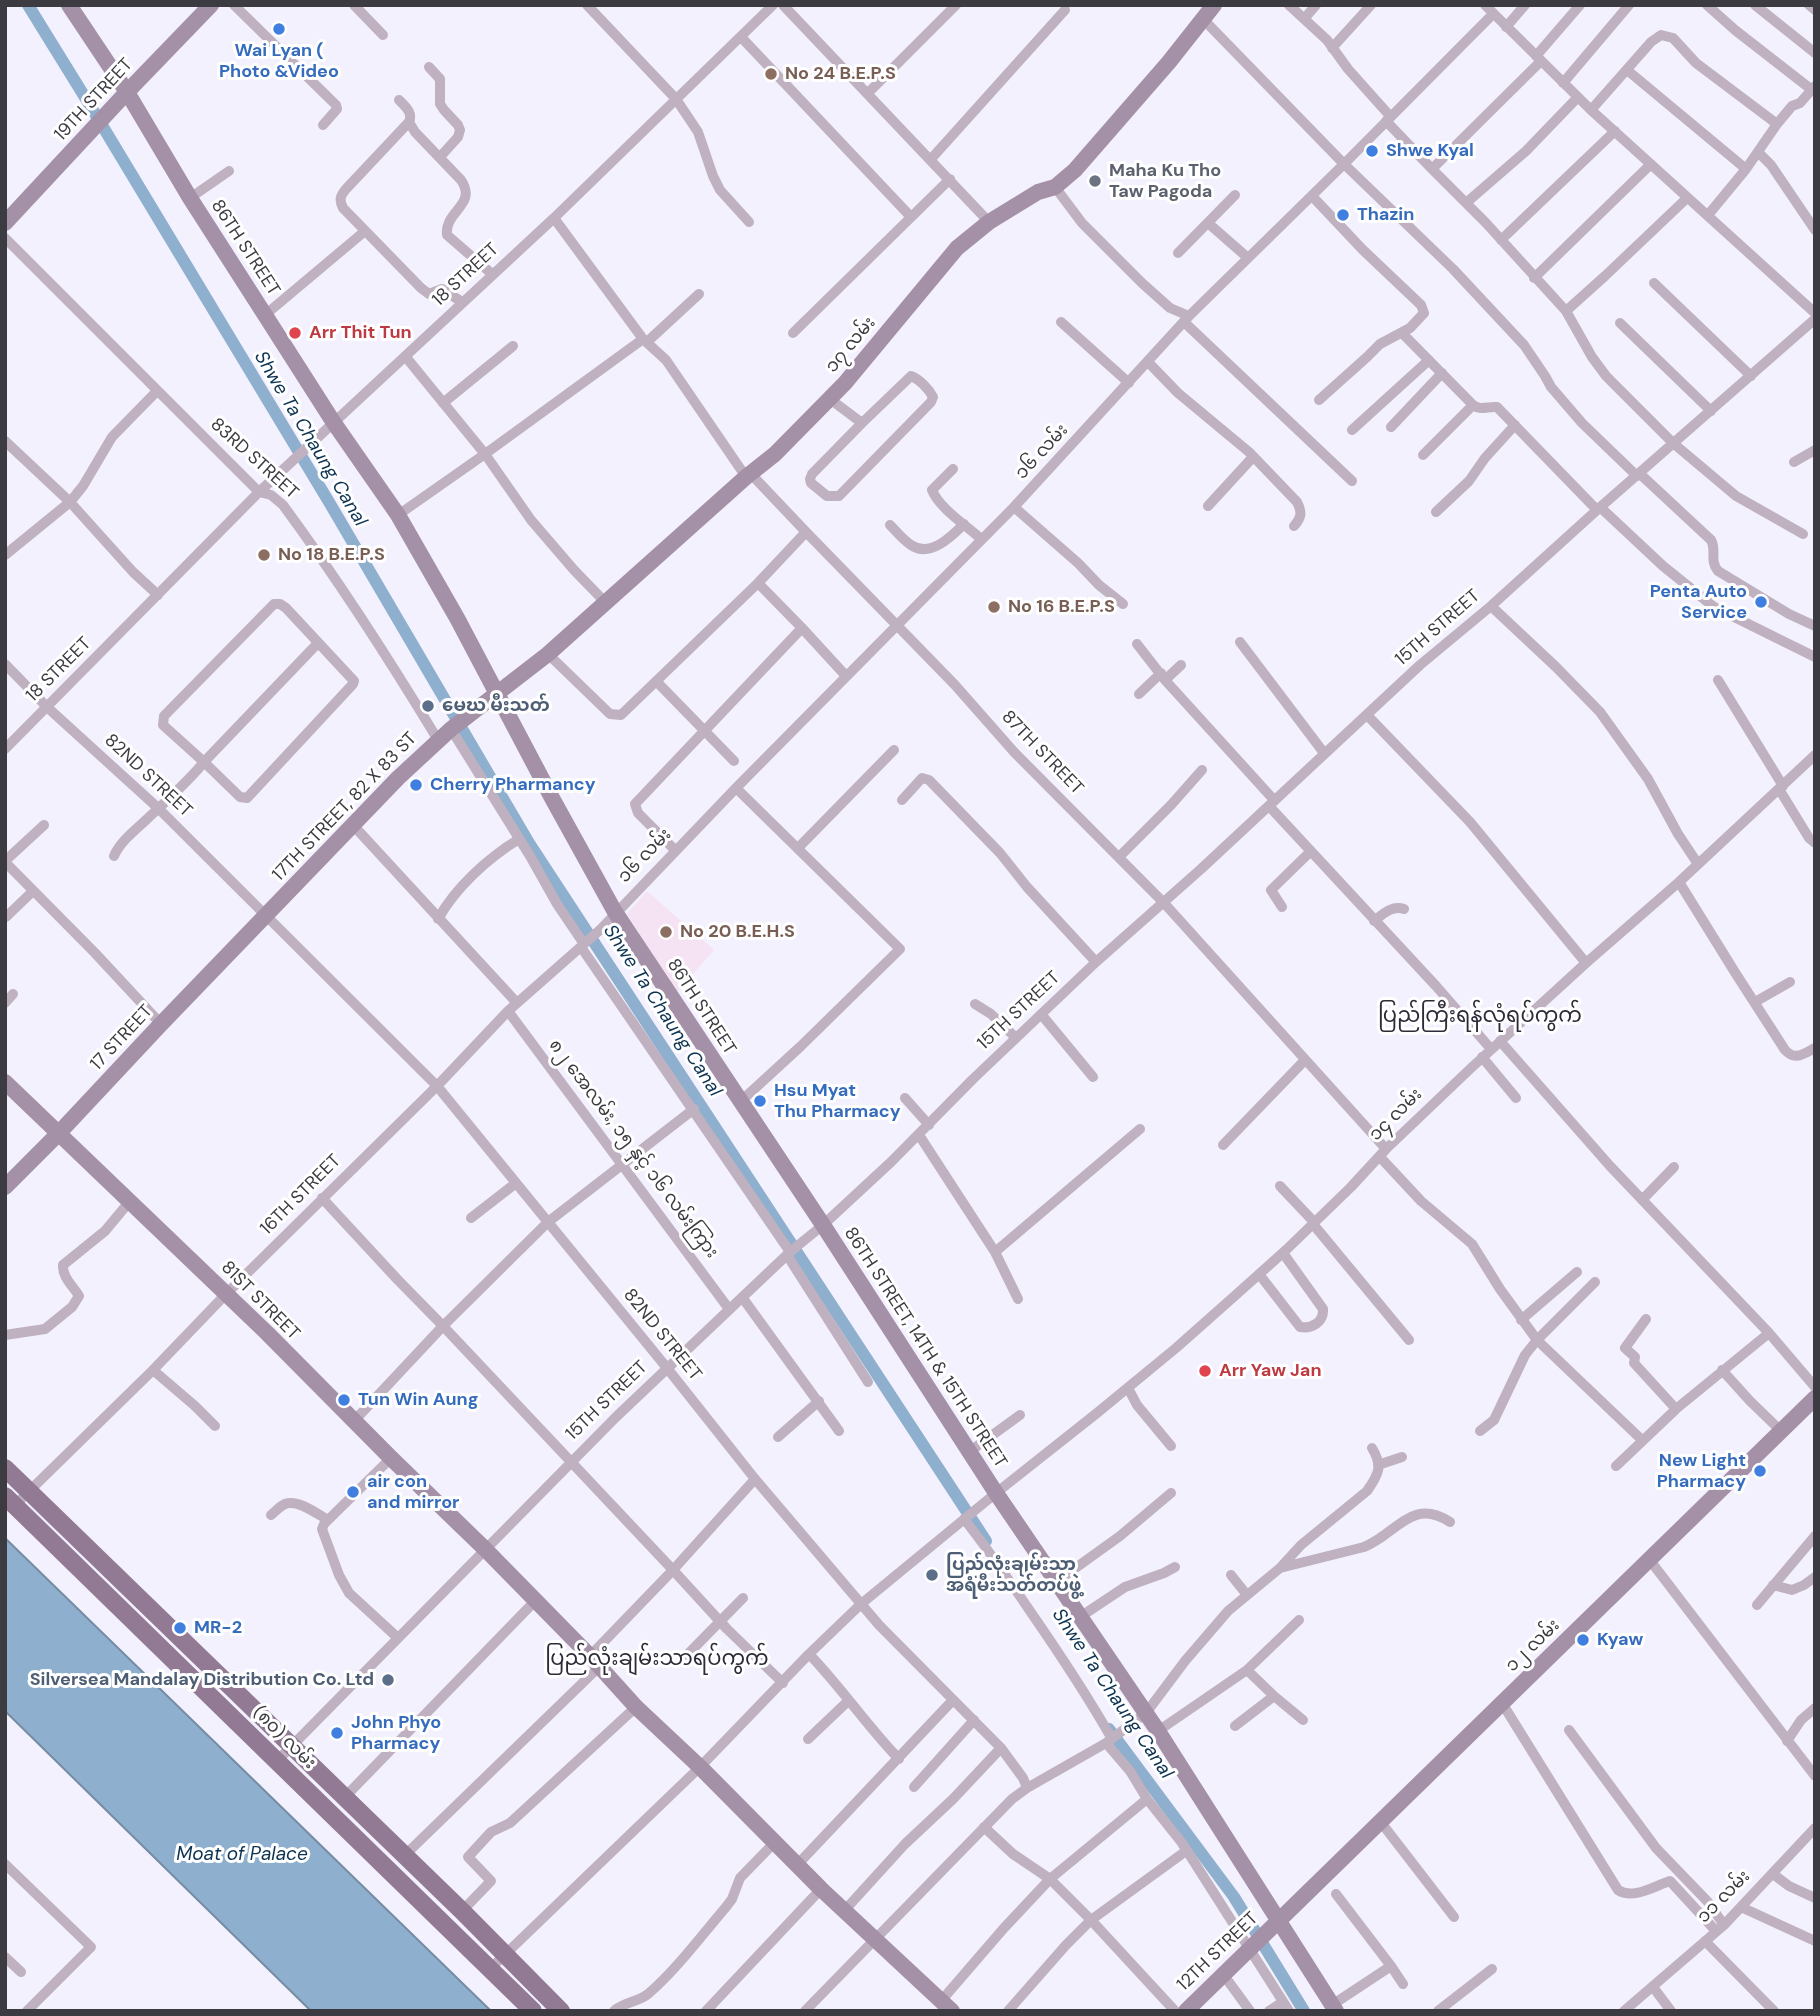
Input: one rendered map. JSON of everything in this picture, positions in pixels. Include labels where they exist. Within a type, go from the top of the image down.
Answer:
[{"type":"main road","name":"(၈၀) လမ်း","points":[[5,1468],[462,1911],[561,2011]]},
{"type":"main road","name":"(၈၀) လမ်း","points":[[10,1500],[533,2011]]},
{"type":"street","name":"86TH STREET","points":[[69,5],[127,92],[190,198],[334,423],[398,515],[436,580],[615,912],[823,1225]]},
{"type":"street","points":[[234,5],[336,105],[337,109],[323,125]]},
{"type":"street","points":[[354,5],[383,35]]},
{"type":"street","points":[[587,5],[676,99],[698,132],[720,190],[749,222]]},
{"type":"street","name":"18 STREET","points":[[5,749],[260,492],[554,218],[774,5]]},
{"type":"street","points":[[783,5],[989,222]]},
{"type":"street","points":[[868,93],[956,5]]},
{"type":"street","name":"၁၇ လမ်း","points":[[479,707],[548,654],[790,440],[860,366],[957,248],[989,222],[1038,192],[1055,187],[1075,170],[1214,5]]},
{"type":"street","points":[[1289,5],[1332,48],[1432,169],[1566,311],[1606,376],[1674,443],[1736,496],[1804,534]]},
{"type":"street","points":[[1304,19],[1316,5]]},
{"type":"street","points":[[1332,48],[1371,5]]},
{"type":"street","points":[[1506,27],[1525,5]]},
{"type":"street","points":[[1432,169],[1538,59],[1580,5]]},
{"type":"street","points":[[1563,83],[1629,5]]},
{"type":"street","points":[[1707,5],[1735,30],[1813,88],[1800,103],[1792,106],[1777,124],[1746,169],[1708,215]]},
{"type":"street","points":[[1755,5],[1815,53]]},
{"type":"street","points":[[1809,5],[1815,10]]},
{"type":"street","name":"19TH STREET","points":[[5,223],[202,8]]},
{"type":"street","points":[[931,159],[1065,10]]},
{"type":"street","points":[[1489,10],[1591,110],[1815,313]]},
{"type":"street","name":"၁၆ လမ်း","points":[[615,912],[1014,507],[1186,319],[1344,164],[1489,10]]},
{"type":"street","points":[[1204,20],[1344,164],[1462,279],[1524,345],[1551,387],[1582,423],[1711,540],[1713,564],[1718,571],[1789,614],[1815,626]]},
{"type":"street","points":[[1591,110],[1661,34],[1673,38],[1696,63],[1777,124]]},
{"type":"street","points":[[741,37],[911,216]]},
{"type":"street","points":[[429,67],[440,79],[440,104],[460,130],[458,137],[440,157]]},
{"type":"street","points":[[1627,70],[1746,169]]},
{"type":"street","points":[[1466,203],[1526,151],[1578,97]]},
{"type":"street","points":[[399,100],[411,117],[340,196],[340,203],[421,288],[429,294],[442,289],[462,302]]},
{"type":"street","points":[[408,122],[466,187],[466,198],[452,217],[446,229],[447,235],[492,274]]},
{"type":"street","points":[[1501,240],[1615,131]]},
{"type":"street","points":[[1758,152],[1771,165],[1815,230]]},
{"type":"street","points":[[1534,278],[1651,164]]},
{"type":"street","points":[[190,198],[229,171]]},
{"type":"street","points":[[793,333],[950,180]]},
{"type":"street","points":[[1055,187],[1082,223],[1142,283],[1186,319],[1352,481]]},
{"type":"street","points":[[1178,253],[1235,194]]},
{"type":"street","points":[[1312,196],[1424,309],[1421,318],[1402,333],[1380,344],[1319,400]]},
{"type":"street","points":[[1566,311],[1687,198]]},
{"type":"street","name":"87TH STREET","points":[[554,218],[645,341],[666,360],[749,476],[955,685],[1014,752],[1164,903],[1305,1060],[1421,1201],[1472,1244],[1536,1340],[1642,1440]]},
{"type":"street","points":[[1208,223],[1248,258]]},
{"type":"street","points":[[265,315],[365,231]]},
{"type":"street","name":"83RD STREET","points":[[5,237],[260,492],[276,498],[324,561],[397,671],[438,740]]},
{"type":"street","points":[[1654,283],[1751,376]]},
{"type":"street","points":[[398,515],[645,341],[699,294]]},
{"type":"street","name":"15TH STREET","points":[[277,1761],[570,1462],[729,1309],[919,1135],[973,1079],[1096,962],[1164,903],[1420,664],[1491,606],[1815,319]]},
{"type":"street","points":[[1061,322],[1129,383]]},
{"type":"street","points":[[1620,323],[1711,411]]},
{"type":"street","points":[[1402,333],[1473,405],[1483,409],[1497,407],[1599,508],[1662,566],[1714,607],[1815,657]]},
{"type":"street","points":[[443,403],[513,346]]},
{"type":"street","points":[[405,356],[485,454],[531,520],[605,602]]},
{"type":"street","points":[[1352,430],[1429,360]]},
{"type":"street","points":[[1148,362],[1178,393],[1253,457],[1297,502],[1301,510],[1300,519],[1294,526]]},
{"type":"street","points":[[1391,427],[1442,373]]},
{"type":"street","points":[[911,376],[933,397],[901,434],[839,496],[827,496],[811,483],[812,474],[862,423],[911,376]]},
{"type":"street","points":[[5,555],[70,502],[83,486],[111,437],[157,391]]},
{"type":"street","points":[[830,398],[862,423]]},
{"type":"street","points":[[1423,455],[1473,405]]},
{"type":"street","points":[[1436,512],[1469,481],[1485,457],[1515,425]]},
{"type":"street","points":[[5,441],[70,502],[133,572],[158,595]]},
{"type":"street","points":[[1794,461],[1815,450]]},
{"type":"street","points":[[1208,506],[1253,457]]},
{"type":"street","points":[[953,469],[932,490],[939,502],[981,539]]},
{"type":"street","points":[[1014,507],[1123,604]]},
{"type":"street","points":[[890,525],[912,546],[926,550],[949,540],[964,524]]},
{"type":"street","points":[[548,654],[610,714],[621,715],[806,533]]},
{"type":"street","points":[[758,583],[846,676]]},
{"type":"street","points":[[274,604],[280,604],[354,681],[352,687],[247,798],[240,797],[204,762],[163,725],[164,716],[274,604]]},
{"type":"street","points":[[1491,606],[1600,712],[1648,779],[1698,864]]},
{"type":"street","points":[[675,850],[638,813],[635,804],[802,628]]},
{"type":"street","points":[[1240,642],[1324,753]]},
{"type":"street","points":[[114,856],[317,644]]},
{"type":"street","points":[[1137,644],[1311,851],[1487,1053],[1516,1098]]},
{"type":"street","name":"82ND STREET","points":[[5,664],[47,707],[158,808],[437,1086],[755,1479],[886,1633],[1001,1748],[1027,1787]]},
{"type":"street","points":[[1139,694],[1181,665]]},
{"type":"street","points":[[1718,680],[1809,838],[1815,843]]},
{"type":"street","points":[[656,681],[734,761]]},
{"type":"street","name":"17TH STREET, 82 X 83 ST","points":[[267,915],[398,778],[451,728],[479,707]]},
{"type":"street","points":[[1367,715],[1470,822],[1586,963]]},
{"type":"street","points":[[451,728],[557,904],[790,1252],[867,1381]]},
{"type":"street","points":[[798,848],[894,750]]},
{"type":"street","name":"၁၄ လမ်း","points":[[490,1969],[700,1767],[861,1604],[1128,1388],[1283,1253],[1487,1053],[1679,882],[1815,755]]},
{"type":"street","points":[[1119,858],[1202,770]]},
{"type":"street","points":[[902,800],[922,778],[929,780],[1000,853],[1027,887],[1096,962]]},
{"type":"street","points":[[736,788],[900,948],[801,1046],[740,1101]]},
{"type":"street","points":[[44,825],[5,861],[161,1024]]},
{"type":"street","name":"၈၂ အေလမ်း, ၁၅ နှင့် ၁၆ လမ်းကြား","points":[[353,825],[513,1007],[622,1164],[729,1309]]},
{"type":"street","points":[[438,919],[448,901],[475,874],[519,839]]},
{"type":"street","points":[[1282,907],[1271,890],[1311,851]]},
{"type":"street","points":[[1679,882],[1785,1050],[1791,1056],[1797,1057],[1815,1048]]},
{"type":"street","points":[[6,917],[33,891]]},
{"type":"street","points":[[1374,921],[1390,909],[1404,909]]},
{"type":"street","name":"16TH STREET","points":[[10,1500],[29,1490],[153,1370],[513,1007],[601,929],[615,912]]},
{"type":"street","name":"17 STREET","points":[[5,1187],[267,915]]},
{"type":"street","points":[[1755,1002],[1790,982]]},
{"type":"street","points":[[975,1004],[991,1014],[1016,1038]]},
{"type":"street","points":[[1041,1014],[1093,1077]]},
{"type":"street","points":[[1500,1041],[1610,1166],[1769,1333],[1815,1387]]},
{"type":"street","points":[[1223,1145],[1305,1060]]},
{"type":"street","name":"81ST STREET","points":[[5,1082],[226,1294],[485,1549],[595,1661],[636,1707],[700,1767],[821,1889],[946,2006]]},
{"type":"street","points":[[905,1098],[929,1125]]},
{"type":"street","points":[[354,1421],[443,1326],[548,1222],[694,1109]]},
{"type":"street","points":[[995,1252],[1140,1129]]},
{"type":"street","points":[[919,1135],[995,1252],[1018,1299]]},
{"type":"street","points":[[1642,1200],[1674,1167]]},
{"type":"street","points":[[471,1218],[516,1183]]},
{"type":"street","points":[[1280,1186],[1409,1340]]},
{"type":"street","points":[[322,1198],[720,1623],[783,1683]]},
{"type":"street","points":[[5,1335],[45,1329],[72,1307],[79,1296],[68,1282],[63,1265],[105,1231],[130,1201]]},
{"type":"street","name":"86TH STREET, 14TH & 15TH STREET","points":[[823,1225],[996,1493],[1158,1731],[1278,1921]]},
{"type":"street","points":[[1259,1274],[1300,1327],[1306,1328],[1317,1323],[1324,1314],[1323,1309],[1283,1253]]},
{"type":"street","points":[[1521,1320],[1577,1272]]},
{"type":"street","points":[[1480,1431],[1494,1420],[1517,1370],[1536,1340],[1595,1282]]},
{"type":"street","points":[[742,1297],[839,1430]]},
{"type":"street","points":[[1646,1319],[1625,1348],[1635,1357],[1634,1363],[1676,1409]]},
{"type":"street","points":[[1616,1466],[1676,1409],[1769,1333]]},
{"type":"street","points":[[153,1370],[215,1426]]},
{"type":"street","points":[[1723,1370],[1781,1431]]},
{"type":"street","points":[[1128,1388],[1137,1405],[1171,1446]]},
{"type":"street","name":"၁၂ လမ်း","points":[[1278,1921],[1815,1398]]},
{"type":"street","points":[[778,1437],[818,1401]]},
{"type":"street","points":[[969,1451],[1020,1415]]},
{"type":"street","points":[[805,2011],[1012,1799],[1027,1787],[1109,1741],[1146,1713],[1213,1627],[1280,1568],[1301,1545],[1367,1491],[1379,1470],[1372,1448]]},
{"type":"street","points":[[391,1458],[328,1520],[323,1534],[349,1593],[398,1638]]},
{"type":"street","points":[[1378,1465],[1402,1458]]},
{"type":"street","points":[[404,1856],[595,1661],[755,1479]]},
{"type":"street","points":[[1056,1582],[1120,1536],[1171,1493]]},
{"type":"street","points":[[271,1515],[284,1504],[293,1503],[328,1520]]},
{"type":"street","points":[[1280,1568],[1372,1544],[1402,1521],[1426,1512],[1450,1522]]},
{"type":"street","points":[[964,1519],[1006,1574],[1092,1703],[1109,1741],[1147,1799],[1256,1941],[1286,2007],[1269,2011]]},
{"type":"street","points":[[1757,1605],[1815,1536]]},
{"type":"street","points":[[1650,1559],[1815,1776]]},
{"type":"street","points":[[1080,1617],[1125,1587],[1175,1567]]},
{"type":"street","points":[[1231,1575],[1247,1595]]},
{"type":"street","points":[[1773,1585],[1792,1590],[1815,1577]]},
{"type":"street","points":[[687,1656],[743,1598]]},
{"type":"street","points":[[344,1798],[535,1601]]},
{"type":"street","points":[[1158,1731],[1247,1670],[1299,1620]]},
{"type":"street","points":[[809,1654],[828,1674],[874,1734],[899,1759]]},
{"type":"street","points":[[1247,1670],[1303,1720]]},
{"type":"street","points":[[1235,1726],[1274,1696]]},
{"type":"street","points":[[798,1864],[953,1700]]},
{"type":"street","points":[[808,1740],[848,1701]]},
{"type":"street","points":[[1502,1703],[1618,1890],[1625,1894],[1635,1893],[1670,1881],[1677,1871]]},
{"type":"street","points":[[462,1911],[491,1881],[468,1857],[491,1832],[510,1823],[636,1707]]},
{"type":"street","points":[[1787,1741],[1801,1720],[1815,1708]]},
{"type":"street","points":[[914,1787],[974,1720]]},
{"type":"street","points":[[1569,1730],[1636,1822],[1677,1871],[1708,1902],[1720,1928]]},
{"type":"street","points":[[844,1911],[905,1844],[953,1799],[1001,1748]]},
{"type":"street","points":[[946,2006],[1003,1928],[1050,1880],[1147,1799]]},
{"type":"street","points":[[1380,1821],[1454,1917]]},
{"type":"street","points":[[984,1827],[1013,1854],[1050,1880],[1175,2011]]},
{"type":"street","name":"၁၁ လမ်း","points":[[1624,2011],[1720,1928],[1815,1828]]},
{"type":"street","points":[[614,2011],[619,2006],[641,1999],[670,1972],[732,1899],[740,1878],[775,1842]]},
{"type":"street","points":[[1008,2011],[1091,1920],[1186,1851]]},
{"type":"street","points":[[5,1864],[90,1947],[27,2011]]},
{"type":"street","points":[[1773,1874],[1789,1886],[1815,1898]]},
{"type":"street","points":[[1670,1881],[1720,1928]]},
{"type":"street","points":[[706,2011],[821,1889]]},
{"type":"street","points":[[1336,1894],[1403,1984]]},
{"type":"street","points":[[1741,1907],[1815,1941]]},
{"type":"street","points":[[1278,1921],[1334,2008],[1391,1966]]},
{"type":"street","name":"12TH STREET","points":[[1186,2011],[1278,1921]]},
{"type":"street","points":[[1705,1941],[1774,2011]]},
{"type":"street","points":[[5,1957],[21,1972]]},
{"type":"street","points":[[1438,2011],[1492,1969]]},
{"type":"street","points":[[1223,1974],[1250,2011]]},
{"type":"street","points":[[1653,1987],[1671,2011]]},
{"type":"shaded area","name":"No 20 B.E.H.S","points":[[647,891],[714,950],[677,992],[627,914]]},
{"type":"water","name":"Moat of Palace","points":[[5,1538],[491,2011],[311,2011],[5,1711]]},
{"type":"waterway","name":"Shwe Ta Chaung Canal","points":[[28,5],[329,502],[529,843],[986,1541]]},
{"type":"waterway","name":"Shwe Ta Chaung Canal","points":[[1109,1729],[1234,1897],[1304,2011]]},
{"type":"place","name":"Wai Lyan ( Photo &Video","points":[[279,29]]},
{"type":"place","name":"No 24 B.E.P.S","points":[[771,74]]},
{"type":"place","name":"Shwe Kyal","points":[[1372,151]]},
{"type":"place","name":"Maha Ku Tho Taw Pagoda","points":[[1095,181]]},
{"type":"place","name":"Thazin","points":[[1343,215]]},
{"type":"place","name":"Arr Thit Tun","points":[[295,333]]},
{"type":"place","name":"No 18 B.E.P.S","points":[[264,555]]},
{"type":"place","name":"Penta Auto Service","points":[[1761,602]]},
{"type":"place","name":"No 16 B.E.P.S","points":[[994,607]]},
{"type":"place","name":"မေဃ မီးသတ်","points":[[428,706]]},
{"type":"place","name":"Cherry Pharmancy","points":[[416,785]]},
{"type":"place","name":"No 20 B.E.H.S","points":[[666,932]]},
{"type":"place","name":"Hsu Myat Thu Pharmacy","points":[[760,1101]]},
{"type":"place","name":"Arr Yaw Jan","points":[[1205,1371]]},
{"type":"place","name":"Tun Win Aung","points":[[344,1400]]},
{"type":"place","name":"New Light Pharmacy","points":[[1760,1471]]},
{"type":"place","name":"air con and mirror","points":[[353,1492]]},
{"type":"place","name":"ပြည်လုံးချမ်းသာ အရံမီးသတ်တပ်ဖွဲ့","points":[[932,1575]]},
{"type":"place","name":"MR-2","points":[[180,1628]]},
{"type":"place","name":"Kyaw","points":[[1583,1640]]},
{"type":"place","name":"Silversea Mandalay Distribution Co. Ltd","points":[[388,1680]]},
{"type":"place","name":"John Phyo Pharmacy","points":[[337,1733]]},
{"type":"district","name":"ပြည်ကြီးရန်လုံရပ်ကွက်","points":[[1480,1016]]},
{"type":"district","name":"ပြည်လုံးချမ်းသာရပ်ကွက်","points":[[657,1659]]}]
